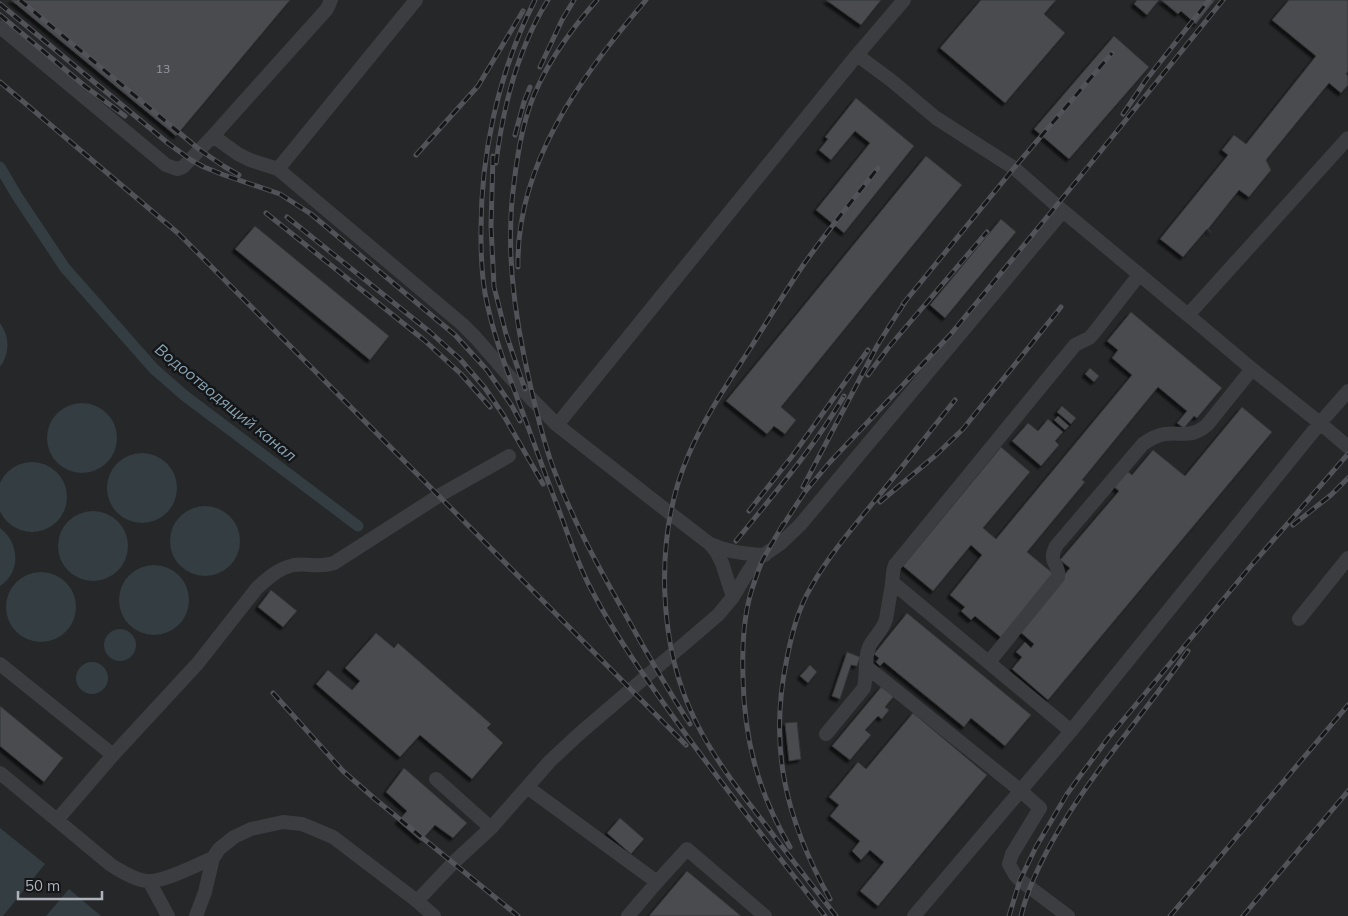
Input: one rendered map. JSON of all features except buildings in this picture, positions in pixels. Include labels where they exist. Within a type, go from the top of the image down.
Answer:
[{"type":"lane","points":[[0,27],[166,165],[177,168],[183,167],[213,136],[328,9],[331,0]]},
{"type":"lane","points":[[278,169],[416,0]]},
{"type":"lane","points":[[557,425],[857,55],[904,0]]},
{"type":"lane","points":[[857,55],[936,118],[1014,168],[1139,275],[1348,447]]},
{"type":"lane","points":[[213,136],[244,157],[278,169],[462,324],[557,425],[670,514],[710,544],[735,552],[765,555]]},
{"type":"lane","points":[[1188,315],[1348,138]]},
{"type":"lane","points":[[417,901],[453,863],[491,828],[550,761],[718,614],[733,597],[756,560],[780,544],[800,525],[1063,211]]},
{"type":"lane","points":[[826,734],[864,688],[870,645],[886,621],[895,565],[1075,345],[1093,334],[1139,275]]},
{"type":"lane","points":[[989,662],[1058,576],[1058,569],[1052,558],[1056,546],[1143,444],[1159,435],[1191,434],[1202,429],[1252,369]]},
{"type":"lane","points":[[914,916],[1071,731],[1348,391]]},
{"type":"lane","points":[[56,820],[113,754],[198,663],[257,588],[274,573],[294,565],[320,566],[334,563],[440,495],[509,456]]},
{"type":"lane","points":[[710,544],[722,563],[733,597]]},
{"type":"lane","points":[[1299,619],[1348,558]]},
{"type":"lane","points":[[892,582],[1071,731]]},
{"type":"lane","points":[[0,664],[113,754]]},
{"type":"lane","points":[[867,667],[1040,808],[1012,854],[1009,864],[1020,880],[1068,916]]},
{"type":"lane","points":[[0,773],[111,865],[128,876],[149,881],[169,876],[213,858]]},
{"type":"lane","points":[[436,779],[491,828]]},
{"type":"lane","points":[[527,787],[657,882]]},
{"type":"lane","points":[[196,916],[205,892],[213,858],[219,849],[234,837],[251,829],[283,822],[302,824],[333,837],[417,901],[433,916]]},
{"type":"lane","points":[[628,916],[686,849],[765,916]]},
{"type":"lane","points":[[149,881],[168,916]]},
{"type":"shaded area","points":[[0,0],[1348,0],[1348,916],[0,916]]},
{"type":"shaded area","points":[[0,323],[6,334],[8,345],[6,356],[0,367]]},
{"type":"shaded area","points":[[89,403],[102,409],[111,418],[115,424],[117,438],[115,452],[107,463],[96,471],[75,473],[68,471],[57,463],[49,452],[47,431],[49,424],[57,413],[68,405]]},
{"type":"shaded area","points":[[135,453],[149,453],[162,459],[171,468],[177,481],[175,501],[167,513],[149,523],[135,523],[122,517],[113,508],[107,495],[107,481],[113,468],[122,459]]},
{"type":"shaded area","points":[[32,462],[45,465],[57,472],[64,484],[67,497],[64,510],[57,522],[45,529],[32,532],[19,529],[7,522],[0,510],[-3,497],[0,484],[7,472],[19,465]]},
{"type":"shaded area","points":[[198,506],[212,506],[225,512],[234,521],[240,534],[238,554],[230,566],[212,576],[198,576],[185,570],[176,561],[170,548],[170,534],[176,521],[185,512]]},
{"type":"shaded area","points":[[100,511],[113,517],[122,526],[126,532],[128,546],[126,560],[118,571],[107,579],[86,581],[79,579],[68,571],[60,560],[58,539],[60,532],[68,521],[79,513]]},
{"type":"shaded area","points":[[0,528],[11,541],[14,549],[15,565],[7,580],[0,586]]},
{"type":"shaded area","points":[[147,565],[161,565],[174,571],[183,580],[189,593],[187,613],[179,625],[161,635],[147,635],[134,629],[125,620],[119,607],[119,593],[125,580],[134,571]]},
{"type":"shaded area","points":[[34,572],[48,572],[61,578],[70,587],[76,600],[74,620],[66,632],[48,642],[34,642],[21,636],[12,627],[6,614],[6,600],[12,587],[21,578]]},
{"type":"shaded area","points":[[120,629],[126,630],[131,634],[135,639],[135,651],[131,656],[126,660],[120,661],[114,660],[109,656],[105,651],[104,645],[105,639],[109,634],[114,630]]},
{"type":"shaded area","points":[[92,662],[98,663],[103,667],[107,672],[107,684],[103,689],[98,693],[92,694],[86,693],[81,689],[77,684],[76,678],[77,672],[81,667],[86,663]]},
{"type":"shaded area","points":[[0,828],[45,864],[3,916],[0,916]]},
{"type":"shaded area","points":[[69,889],[101,916],[46,916]]},
{"type":"waterway","name":"Водоотводящий канал","points":[[0,167],[65,268],[154,369],[185,396],[358,526]]},
{"type":"railway","points":[[20,0],[200,150],[239,175]]},
{"type":"railway","points":[[535,0],[522,28],[501,86],[488,146],[484,176],[481,237],[482,272],[489,311],[499,347],[575,554],[610,623],[679,725],[825,916]]},
{"type":"railway","points":[[496,163],[513,78],[528,38],[548,0]]},
{"type":"railway","points":[[540,67],[562,20],[574,0]]},
{"type":"railway","points":[[597,0],[572,30],[551,61],[529,107],[517,158],[512,205],[510,248],[513,291],[532,395],[557,479],[574,518],[603,575],[690,724]]},
{"type":"railway","points":[[518,267],[520,229],[528,192],[541,157],[557,123],[599,59],[646,0]]},
{"type":"railway","points":[[1123,114],[1146,80],[1209,0]]},
{"type":"railway","points":[[780,530],[804,493],[830,462],[950,335],[1223,0]]},
{"type":"railway","points":[[0,4],[169,144],[191,160],[224,175],[280,194],[311,214],[455,335],[487,370],[520,421]]},
{"type":"railway","points":[[416,155],[478,86],[523,11]]},
{"type":"railway","points":[[0,15],[86,87],[125,116]]},
{"type":"railway","points":[[903,304],[1014,168],[1112,53]]},
{"type":"railway","points":[[0,82],[179,234],[686,745]]},
{"type":"railway","points":[[515,135],[530,87]]},
{"type":"railway","points":[[493,156],[491,226],[494,287],[506,334],[525,389]]},
{"type":"railway","points":[[836,916],[737,788],[697,724],[684,693],[674,660],[668,626],[665,591],[665,555],[669,521],[677,487],[688,456],[710,412],[797,274],[878,168]]},
{"type":"railway","points":[[266,213],[424,340],[461,374],[490,407]]},
{"type":"railway","points":[[287,217],[430,332],[460,359],[485,388],[504,416],[543,484]]},
{"type":"railway","points":[[868,375],[888,348],[987,232]]},
{"type":"railway","points":[[803,487],[877,346],[907,299]]},
{"type":"railway","points":[[880,502],[936,455],[963,429],[1061,307]]},
{"type":"railway","points":[[749,511],[793,455],[868,350]]},
{"type":"railway","points":[[736,541],[806,453],[844,396]]},
{"type":"railway","points":[[830,899],[802,841],[785,783],[780,723],[782,691],[791,639],[802,604],[825,565],[955,400]]},
{"type":"railway","points":[[1009,916],[1020,880],[1036,847],[1067,794],[1080,776],[1109,737],[1250,567],[1348,454]]},
{"type":"railway","points":[[1293,525],[1331,495],[1348,478]]},
{"type":"railway","points":[[783,524],[762,561],[750,597],[744,631],[743,665],[746,722],[755,765],[769,806],[790,847]]},
{"type":"railway","points":[[1021,916],[1027,894],[1036,873],[1051,843],[1072,809],[1087,786],[1188,651]]},
{"type":"railway","points":[[273,693],[343,771],[518,916]]},
{"type":"railway","points":[[1170,916],[1348,705]]},
{"type":"railway","points":[[1243,916],[1348,791]]}]
